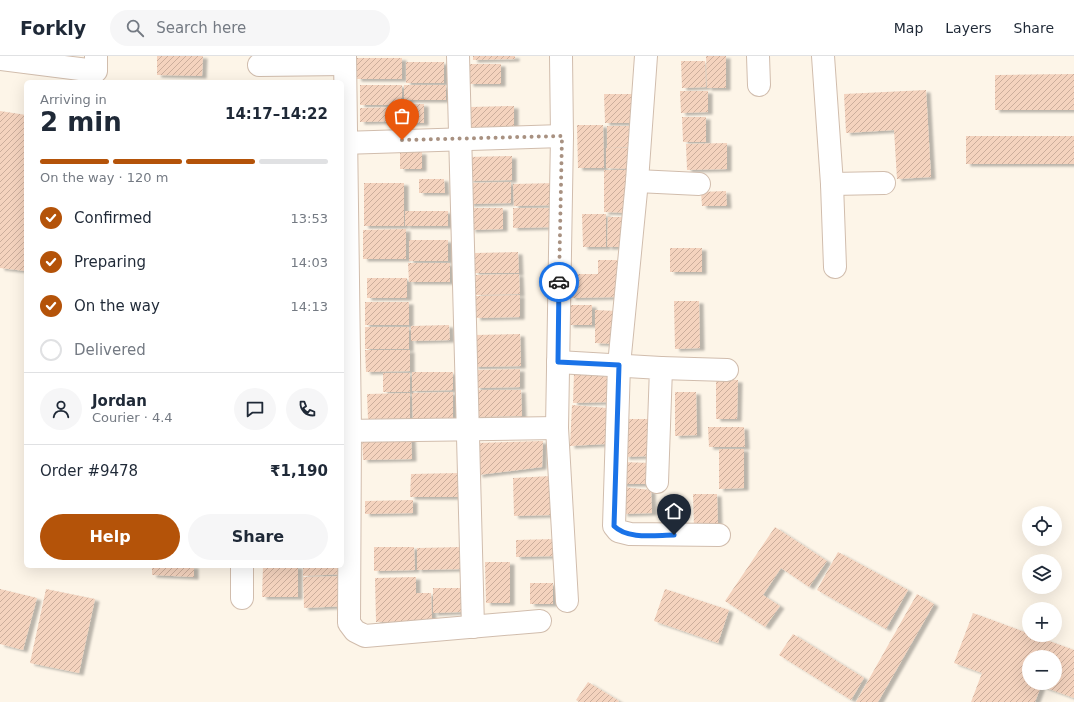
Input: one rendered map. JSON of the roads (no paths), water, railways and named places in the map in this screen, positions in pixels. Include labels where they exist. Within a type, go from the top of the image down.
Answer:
[{"type":"street","points":[[0,59],[96,71],[96,56]]},
{"type":"street","points":[[458,56],[459,138],[469,428],[473,627]]},
{"type":"street","points":[[561,56],[562,136],[556,428],[567,601]]},
{"type":"street","points":[[646,56],[637,181],[619,365],[614,526],[618,531],[630,534],[719,535]]},
{"type":"street","points":[[758,56],[759,85]]},
{"type":"street","points":[[823,56],[832,184],[835,266]]},
{"type":"street","points":[[259,65],[345,60],[344,143],[346,431],[349,623],[355,631],[365,636],[540,621]]},
{"type":"street","points":[[344,143],[459,138],[562,136]]},
{"type":"street","points":[[637,181],[699,184]]},
{"type":"street","points":[[832,184],[884,183]]},
{"type":"street","points":[[558,362],[727,370]]},
{"type":"street","points":[[658,482],[661,368]]},
{"type":"street","points":[[346,431],[469,428],[556,428]]},
{"type":"street","points":[[242,568],[242,598]]}]
